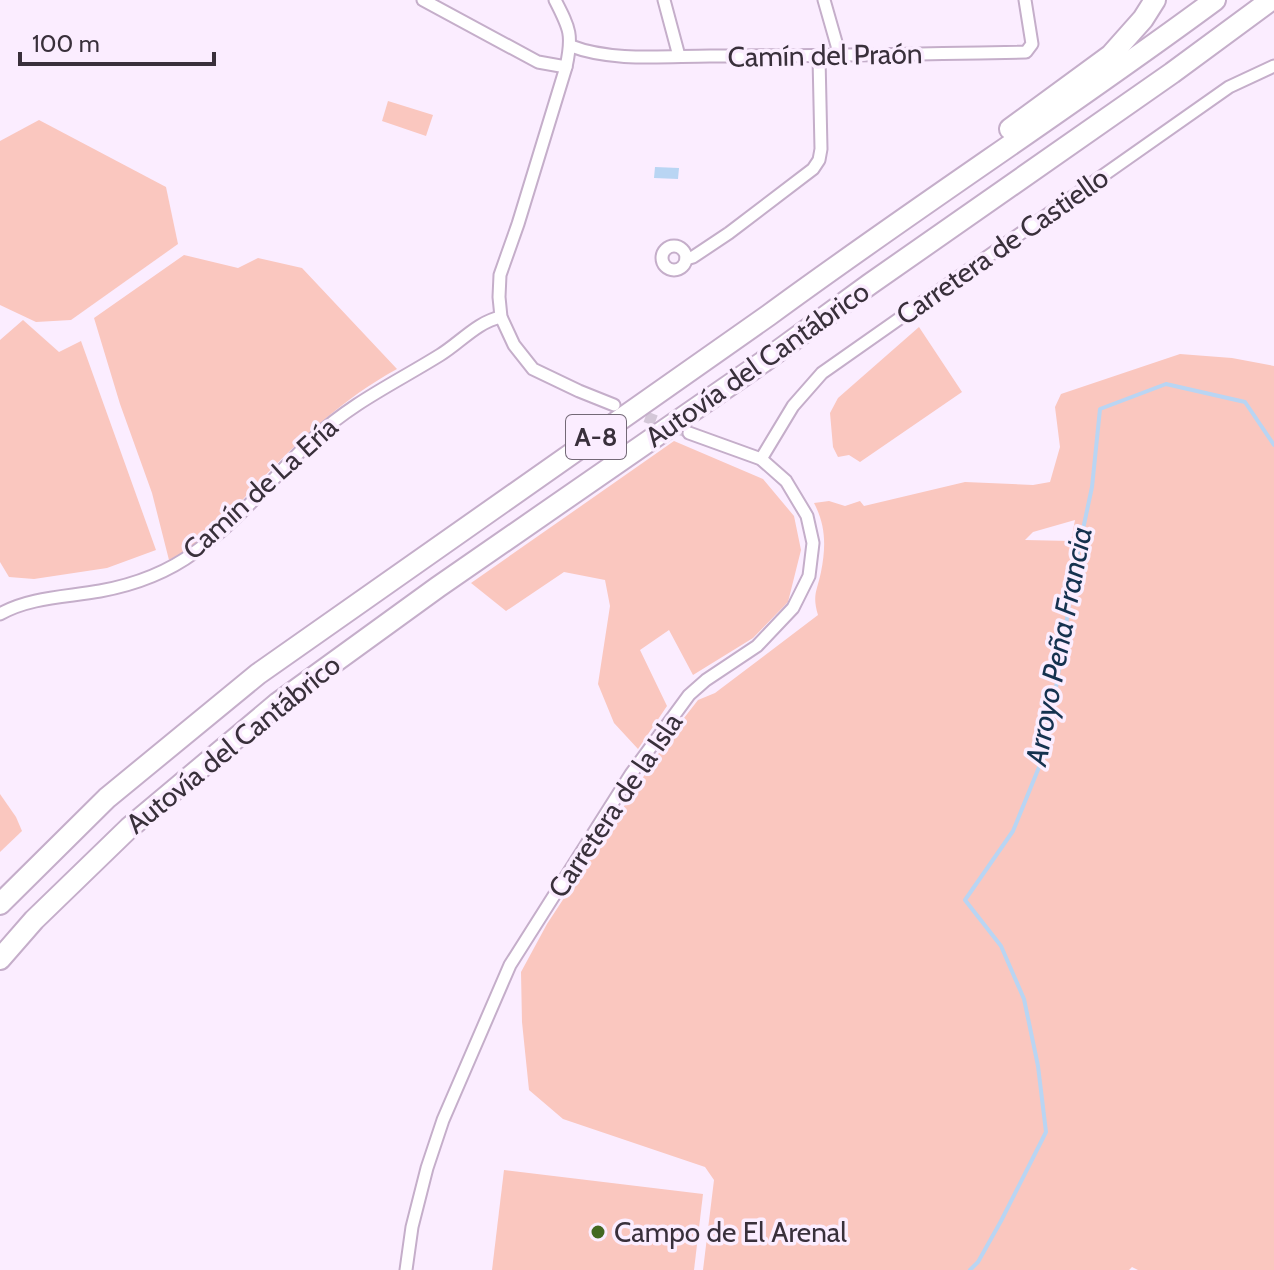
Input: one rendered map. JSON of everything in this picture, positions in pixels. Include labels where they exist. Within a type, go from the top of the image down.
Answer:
[{"type":"highway","points":[[769,315],[849,247],[1111,55],[1143,19],[1155,0]]},
{"type":"highway","name":"Autovía del Cantábrico","points":[[0,904],[107,798],[258,674],[1215,0]]},
{"type":"highway","name":"Autovía del Cantábrico","points":[[0,959],[34,920],[129,828],[278,703],[1271,0]]},
{"type":"highway","points":[[1172,73],[1274,10]]},
{"type":"street","points":[[423,0],[538,62],[566,67]]},
{"type":"street","points":[[555,0],[570,30],[571,46],[500,275],[501,317],[514,345],[533,369],[614,405]]},
{"type":"street","points":[[664,0],[679,56]]},
{"type":"street","points":[[824,0],[840,56]]},
{"type":"street","name":"Camín del Praón","points":[[571,46],[614,55],[679,56],[819,57],[1026,52],[1032,44],[1025,0]]},
{"type":"street","points":[[686,259],[729,233],[813,169],[819,160],[819,57]]},
{"type":"street","name":"Carretera de Castiello","points":[[761,459],[793,406],[822,373],[1229,87],[1274,66]]},
{"type":"street","name":"Camín de La Ería","points":[[0,614],[30,602],[124,585],[173,566],[228,525],[314,438],[343,414],[384,386],[439,356],[487,320],[501,317]]},
{"type":"street","name":"Carretera de la Isla","points":[[406,1270],[416,1212],[443,1120],[510,965],[631,774],[689,695],[757,646],[793,608],[809,576],[813,543],[807,516],[786,481],[761,459],[689,433]]},
{"type":"shaded area","points":[[388,101],[433,115],[426,136],[382,121]]},
{"type":"shaded area","points":[[39,120],[166,187],[178,244],[71,320],[36,322],[0,305],[0,141]]},
{"type":"shaded area","points":[[184,255],[238,268],[258,258],[302,268],[397,369],[323,420],[213,530],[197,544],[169,560],[152,493],[94,318]]},
{"type":"shaded area","points":[[23,320],[59,352],[81,341],[156,550],[107,568],[34,579],[9,577],[0,562],[0,340]]},
{"type":"shaded area","points":[[919,327],[962,392],[860,462],[849,455],[838,457],[833,447],[830,413],[838,398]]},
{"type":"shaded area","points":[[1180,354],[1232,358],[1274,366],[1274,1270],[1138,1270],[1132,1267],[1129,1270],[703,1270],[714,1180],[705,1167],[563,1119],[529,1090],[521,972],[547,924],[670,736],[698,700],[715,693],[818,615],[815,598],[823,563],[824,536],[814,503],[829,501],[845,506],[860,501],[864,506],[965,482],[1033,485],[1050,482],[1060,447],[1055,407],[1061,394]],"holes":[[[1075,520],[1071,541],[1025,540],[1033,532]]]},
{"type":"shaded area","points":[[674,441],[763,479],[794,516],[801,550],[788,602],[753,638],[693,675],[669,630],[640,650],[667,706],[638,749],[614,723],[598,684],[610,606],[605,580],[564,572],[506,611],[471,583]]},
{"type":"shaded area","points":[[0,794],[22,831],[0,852]]},
{"type":"shaded area","name":"Campo de El Arenal","points":[[504,1170],[703,1194],[694,1270],[492,1270]]},
{"type":"water","points":[[655,167],[679,168],[678,179],[654,178]]},
{"type":"waterway","name":"Arroyo Peña Francia","points":[[970,1270],[978,1262],[1001,1221],[1046,1132],[1038,1066],[1024,999],[1001,946],[965,900],[1013,831],[1046,750],[1076,562],[1092,487],[1100,409],[1166,384],[1245,402],[1274,445]]},
{"type":"tunnel","points":[[630,411],[689,433]]},
{"type":"place","name":"Campo de El Arenal","points":[[598,1232]]}]
